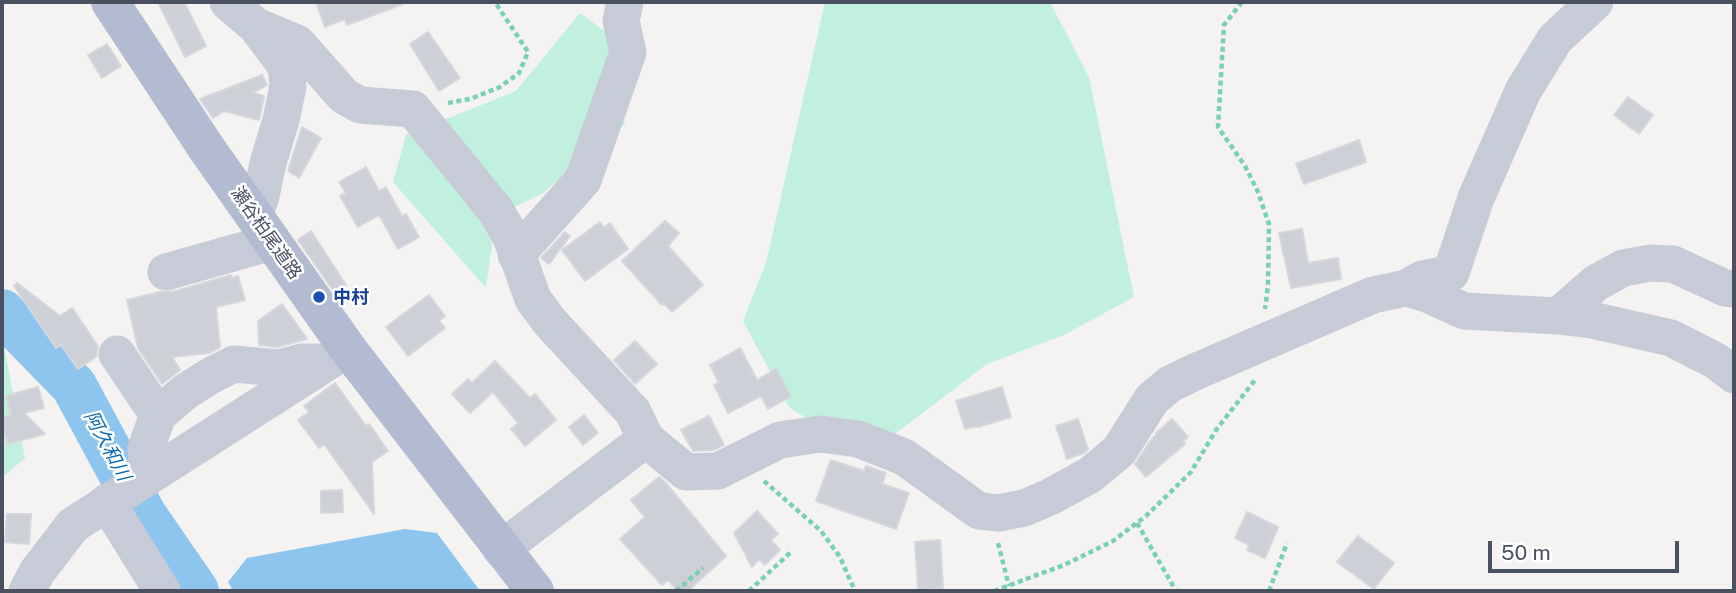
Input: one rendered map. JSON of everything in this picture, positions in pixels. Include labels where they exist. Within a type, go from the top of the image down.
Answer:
[{"type":"main road","name":"瀬谷柏尾道路","points":[[110,2],[263,229],[338,356],[535,591]]},
{"type":"street","points":[[166,272],[263,229],[261,196],[288,86],[286,66],[256,26],[228,2]]},
{"type":"street","points":[[516,255],[583,180],[628,52],[621,22],[625,2]]},
{"type":"street","points":[[256,26],[297,43],[344,96],[360,105],[413,110],[496,211],[511,237],[533,299],[550,322],[633,412],[646,439],[686,471],[718,471],[780,440],[820,433],[858,439],[904,457],[979,511],[999,513],[1024,509],[1090,475],[1119,451],[1152,398],[1170,384],[1373,295],[1406,288],[1422,279],[1451,273],[1476,198],[1523,91],[1555,39],[1595,2]]},
{"type":"street","points":[[1558,316],[1596,283],[1623,268],[1651,263],[1673,264],[1725,288],[1734,289]]},
{"type":"street","points":[[1406,288],[1464,311],[1592,320],[1671,338],[1716,361],[1734,375]]},
{"type":"street","points":[[117,354],[158,415]]},
{"type":"street","points":[[162,591],[128,489],[158,415],[185,392],[234,364],[279,368],[338,356]]},
{"type":"street","points":[[27,591],[37,572],[73,525],[338,356]]},
{"type":"street","points":[[501,549],[646,439]]},
{"type":"path","points":[[413,110],[470,99],[500,87],[519,73],[528,52],[495,2]]},
{"type":"path","points":[[994,591],[1063,565],[1114,541],[1137,523],[1191,472],[1216,430],[1255,380],[1268,286],[1269,224],[1245,166],[1218,127],[1224,25],[1242,2]]},
{"type":"path","points":[[740,460],[821,531],[840,557],[855,591]]},
{"type":"path","points":[[1137,523],[1176,591]]},
{"type":"path","points":[[1269,591],[1287,543]]},
{"type":"path","points":[[749,591],[792,551]]},
{"type":"path","points":[[676,591],[703,568]]},
{"type":"green space","points":[[825,2],[1050,2],[1089,77],[1134,297],[1064,335],[987,364],[887,440],[815,424],[789,407],[743,321],[766,263]]},
{"type":"green space","points":[[580,13],[607,33],[625,124],[543,193],[496,216],[486,288],[393,182],[406,135],[516,91]]},
{"type":"green space","points":[[2,335],[25,458],[2,478]]},
{"type":"water","points":[[405,529],[437,533],[480,591],[233,591],[228,582],[247,558]]},
{"type":"building","points":[[158,2],[184,2],[206,46],[185,57]]},
{"type":"building","points":[[316,2],[403,4],[347,25],[345,19],[325,27]]},
{"type":"building","points":[[428,32],[460,78],[439,91],[410,44]]},
{"type":"building","points":[[107,44],[121,66],[102,78],[88,55]]},
{"type":"building","points":[[262,75],[267,85],[253,93],[264,96],[259,120],[224,111],[213,118],[200,99]]},
{"type":"building","points":[[1628,97],[1653,115],[1639,134],[1614,115]]},
{"type":"building","points":[[302,127],[321,138],[299,178],[288,171]]},
{"type":"building","points":[[1359,140],[1366,162],[1304,184],[1296,164]]},
{"type":"building","points":[[366,167],[379,191],[386,187],[402,216],[406,214],[419,237],[398,249],[379,215],[358,227],[340,196],[346,193],[339,182]]},
{"type":"building","points":[[665,221],[679,233],[668,246],[703,285],[672,312],[664,303],[662,305],[622,261]]},
{"type":"building","points":[[600,222],[604,228],[610,223],[628,249],[585,281],[562,250]]},
{"type":"building","points":[[1302,229],[1308,263],[1338,258],[1341,279],[1291,288],[1279,233]]},
{"type":"building","points":[[311,231],[346,285],[335,293],[298,240]]},
{"type":"building","points":[[565,232],[570,236],[549,264],[541,258]]},
{"type":"building","points":[[231,275],[232,278],[238,276],[245,300],[216,307],[220,347],[209,353],[172,357],[180,370],[162,384],[138,348],[127,300],[159,292],[172,292]]},
{"type":"building","points":[[17,283],[60,316],[72,308],[98,346],[96,357],[78,369],[61,345],[56,348],[14,286]]},
{"type":"building","points":[[429,295],[445,316],[439,321],[445,328],[408,356],[386,327]]},
{"type":"building","points":[[282,304],[307,339],[277,347],[259,345],[258,321]]},
{"type":"building","points":[[635,341],[657,364],[635,384],[614,360]]},
{"type":"building","points":[[740,348],[757,380],[776,369],[791,396],[768,409],[761,396],[728,413],[714,385],[719,383],[710,365]]},
{"type":"building","points":[[495,361],[530,398],[535,394],[556,420],[525,446],[511,429],[518,423],[493,392],[470,413],[452,394],[468,379],[472,383]]},
{"type":"building","points":[[335,383],[388,451],[372,462],[374,514],[324,444],[319,448],[298,420],[309,412],[304,406]]},
{"type":"building","points":[[38,387],[44,408],[24,413],[45,434],[8,444],[2,422],[2,417],[11,415],[6,396]]},
{"type":"building","points":[[1002,387],[1011,417],[965,429],[956,401]]},
{"type":"building","points":[[584,415],[598,433],[583,445],[569,427]]},
{"type":"building","points":[[709,416],[724,445],[713,450],[693,451],[681,430]]},
{"type":"building","points":[[1078,419],[1088,449],[1067,459],[1056,426]]},
{"type":"building","points":[[1172,419],[1188,437],[1183,442],[1185,444],[1146,477],[1135,464],[1156,433]]},
{"type":"building","points":[[831,460],[864,471],[866,466],[886,473],[882,484],[909,493],[896,529],[816,501]]},
{"type":"building","points":[[659,477],[726,556],[688,591],[678,591],[668,580],[662,585],[620,539],[645,517],[631,500]]},
{"type":"building","points":[[342,490],[343,512],[321,513],[321,491]]},
{"type":"building","points":[[757,511],[778,534],[771,540],[780,550],[765,565],[759,559],[752,567],[734,533]]},
{"type":"building","points":[[1247,512],[1278,527],[1265,558],[1247,550],[1249,545],[1235,538]]},
{"type":"building","points":[[7,514],[31,514],[29,544],[5,542]]},
{"type":"building","points":[[1358,536],[1394,563],[1374,589],[1337,562]]},
{"type":"building","points":[[940,540],[943,588],[918,590],[915,542]]},
{"type":"waterway","name":"阿久和川","points":[[2,312],[74,386],[143,514],[196,591]]},
{"type":"place","name":"中村","points":[[319,297]]}]
